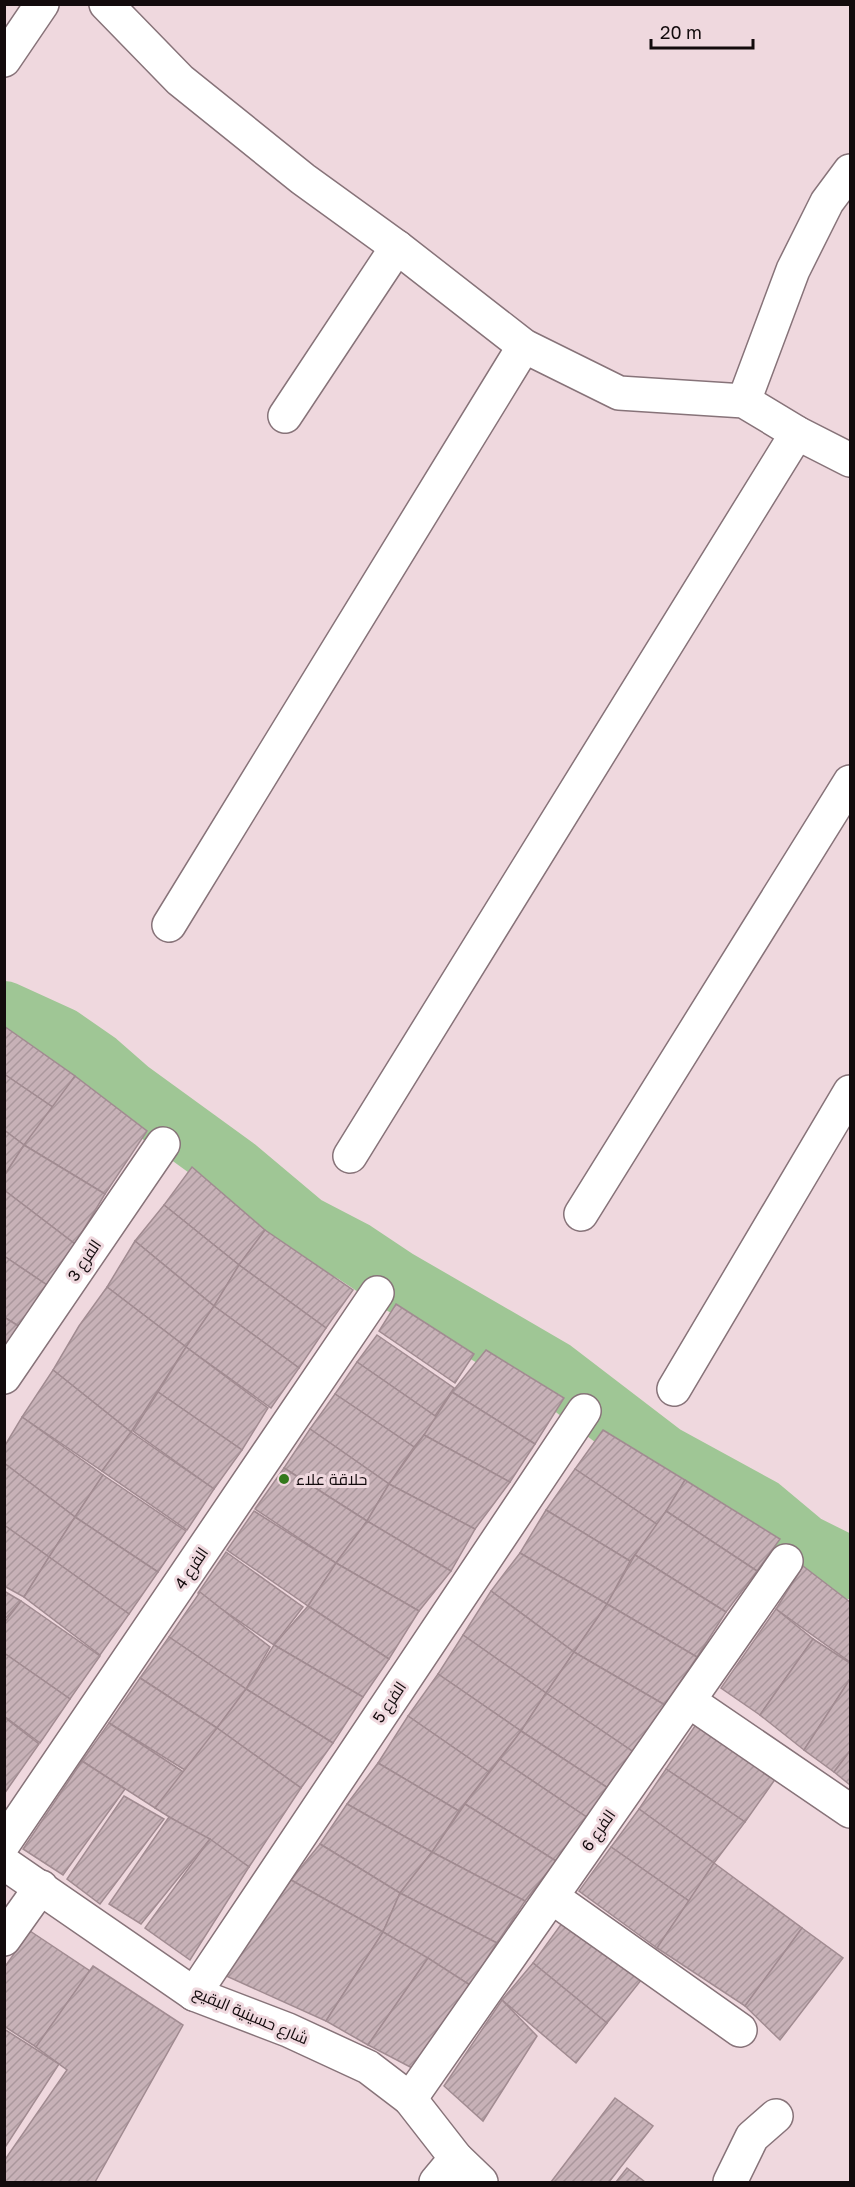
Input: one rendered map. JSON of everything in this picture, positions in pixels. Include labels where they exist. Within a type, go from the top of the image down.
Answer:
[{"type":"street","points":[[4,60],[42,4]]},
{"type":"street","points":[[106,4],[180,80],[303,179],[397,247],[524,346],[619,393],[744,401],[797,433],[849,456]]},
{"type":"street","points":[[744,401],[793,270],[827,202],[850,171]]},
{"type":"street","points":[[285,416],[397,247]]},
{"type":"street","points":[[169,926],[524,346]]},
{"type":"street","points":[[350,1156],[797,433]]},
{"type":"street","points":[[581,1214],[850,782]]},
{"type":"street","points":[[674,1389],[850,1092]]},
{"type":"street","name":"الفرع 3","points":[[4,1377],[163,1144]]},
{"type":"street","name":"الفرع 4","points":[[4,1843],[377,1293]]},
{"type":"street","name":"الفرع 5","points":[[194,1994],[584,1411]]},
{"type":"street","name":"الفرع 6","points":[[410,2099],[786,1561]]},
{"type":"street","points":[[688,1701],[850,1811]]},
{"type":"street","name":"شارع حسينية البقيع","points":[[4,1863],[194,1994],[288,2030],[368,2067],[410,2099],[446,2170],[481,2182]]},
{"type":"street","points":[[4,1939],[41,1887]]},
{"type":"street","points":[[552,1897],[740,2030]]},
{"type":"street","points":[[730,2182],[752,2137],[776,2116]]},
{"type":"building","points":[[4,1026],[75,1076],[54,1108],[4,1074]]},
{"type":"building","points":[[4,1074],[54,1108],[24,1145],[4,1130]]},
{"type":"building","points":[[75,1076],[147,1131],[105,1194],[24,1145]]},
{"type":"building","points":[[4,1130],[24,1145],[4,1176]]},
{"type":"building","points":[[24,1145],[105,1194],[75,1244],[4,1190],[4,1176]]},
{"type":"building","points":[[192,1167],[265,1230],[239,1265],[164,1205]]},
{"type":"building","points":[[4,1190],[75,1244],[47,1285],[4,1256]]},
{"type":"building","points":[[164,1205],[239,1265],[214,1306],[135,1241]]},
{"type":"building","points":[[265,1230],[353,1290],[326,1328],[239,1265]]},
{"type":"building","points":[[135,1241],[214,1306],[186,1347],[107,1287]]},
{"type":"building","points":[[4,1256],[47,1285],[20,1327],[4,1317]]},
{"type":"building","points":[[239,1265],[326,1328],[299,1368],[214,1306]]},
{"type":"building","points":[[107,1287],[186,1347],[131,1432],[53,1370],[79,1326]]},
{"type":"building","points":[[396,1304],[474,1354],[455,1383],[379,1331]]},
{"type":"building","points":[[214,1306],[299,1368],[271,1408],[186,1347]]},
{"type":"building","points":[[4,1317],[20,1327],[4,1351]]},
{"type":"building","points":[[377,1335],[454,1388],[435,1416],[357,1362]]},
{"type":"building","points":[[186,1347],[268,1408],[242,1450],[158,1392]]},
{"type":"building","points":[[486,1350],[564,1398],[535,1444],[452,1392]]},
{"type":"building","points":[[357,1362],[438,1418],[414,1447],[335,1394]]},
{"type":"building","points":[[53,1370],[131,1432],[102,1471],[22,1417]]},
{"type":"building","points":[[158,1392],[242,1450],[214,1489],[133,1431]]},
{"type":"building","points":[[452,1392],[535,1444],[510,1482],[424,1435]]},
{"type":"building","points":[[335,1394],[414,1447],[389,1484],[310,1429]]},
{"type":"building","points":[[22,1417],[103,1475],[75,1517],[4,1463],[4,1447]]},
{"type":"building","points":[[310,1429],[389,1484],[367,1521],[284,1468]]},
{"type":"building","points":[[603,1430],[685,1480],[658,1525],[575,1469]]},
{"type":"building","points":[[131,1432],[214,1489],[187,1530],[102,1471]]},
{"type":"building","points":[[424,1435],[510,1482],[475,1529],[389,1484]]},
{"type":"building","points":[[4,1463],[75,1517],[49,1557],[4,1525]]},
{"type":"building","points":[[284,1468],[367,1521],[336,1563],[255,1509]]},
{"type":"building","points":[[575,1469],[658,1525],[630,1561],[546,1510]]},
{"type":"building","points":[[103,1475],[186,1531],[158,1572],[75,1517]]},
{"type":"building","points":[[685,1480],[780,1539],[757,1571],[666,1511]]},
{"type":"building","points":[[389,1484],[475,1529],[451,1571],[367,1521]]},
{"type":"building","points":[[546,1510],[630,1561],[607,1604],[520,1553]]},
{"type":"building","points":[[254,1511],[336,1563],[308,1606],[227,1550]]},
{"type":"building","points":[[666,1511],[757,1571],[726,1612],[635,1555]]},
{"type":"building","points":[[75,1517],[158,1572],[129,1614],[49,1557]]},
{"type":"building","points":[[367,1521],[451,1571],[419,1611],[336,1563]]},
{"type":"building","points":[[4,1525],[49,1557],[24,1597],[4,1586]]},
{"type":"building","points":[[226,1552],[303,1607],[274,1645],[198,1593]]},
{"type":"building","points":[[520,1553],[607,1604],[574,1652],[491,1591]]},
{"type":"building","points":[[635,1555],[726,1612],[697,1657],[607,1604]]},
{"type":"building","points":[[49,1557],[129,1614],[100,1655],[24,1597]]},
{"type":"building","points":[[336,1563],[419,1611],[389,1659],[308,1606]]},
{"type":"building","points":[[803,1566],[850,1602],[850,1662],[776,1609]]},
{"type":"building","points":[[4,1591],[21,1601],[4,1620]]},
{"type":"building","points":[[491,1591],[574,1652],[546,1693],[463,1635]]},
{"type":"building","points":[[200,1592],[270,1647],[246,1689],[169,1637]]},
{"type":"building","points":[[21,1601],[100,1656],[70,1699],[4,1653],[4,1623]]},
{"type":"building","points":[[607,1604],[697,1657],[665,1705],[574,1652]]},
{"type":"building","points":[[308,1606],[389,1659],[363,1697],[274,1645]]},
{"type":"building","points":[[776,1609],[813,1639],[760,1715],[721,1688]]},
{"type":"building","points":[[463,1635],[546,1693],[521,1731],[438,1674]]},
{"type":"building","points":[[169,1637],[246,1689],[217,1728],[140,1678]]},
{"type":"building","points":[[813,1639],[850,1663],[850,1679],[804,1750],[760,1715]]},
{"type":"building","points":[[274,1645],[363,1697],[333,1743],[246,1689]]},
{"type":"building","points":[[574,1652],[665,1705],[635,1753],[546,1693]]},
{"type":"building","points":[[4,1653],[70,1699],[40,1743],[4,1716]]},
{"type":"building","points":[[438,1674],[521,1731],[489,1772],[408,1716]]},
{"type":"building","points":[[140,1678],[217,1728],[188,1772],[109,1723]]},
{"type":"building","points":[[850,1679],[850,1751],[834,1772],[804,1750]]},
{"type":"building","points":[[246,1689],[333,1743],[301,1788],[217,1728]]},
{"type":"building","points":[[546,1693],[635,1753],[608,1788],[521,1731]]},
{"type":"building","points":[[408,1716],[489,1772],[459,1811],[378,1763]]},
{"type":"building","points":[[4,1717],[39,1744],[4,1794]]},
{"type":"building","points":[[109,1723],[185,1773],[155,1808],[82,1761]]},
{"type":"building","points":[[697,1723],[776,1778],[745,1822],[666,1769]]},
{"type":"building","points":[[217,1728],[301,1788],[249,1867],[155,1808]]},
{"type":"building","points":[[521,1731],[608,1788],[588,1818],[500,1759]]},
{"type":"building","points":[[850,1751],[850,1785],[834,1772]]},
{"type":"building","points":[[500,1759],[588,1818],[556,1861],[465,1804]]},
{"type":"building","points":[[82,1761],[125,1789],[63,1875],[23,1849]]},
{"type":"building","points":[[378,1763],[459,1811],[432,1852],[347,1804]]},
{"type":"building","points":[[666,1769],[745,1822],[714,1863],[639,1809]]},
{"type":"building","points":[[124,1796],[164,1819],[100,1904],[67,1879]]},
{"type":"building","points":[[347,1804],[432,1852],[400,1893],[320,1844]]},
{"type":"building","points":[[465,1804],[556,1861],[525,1901],[432,1852]]},
{"type":"building","points":[[639,1809],[714,1863],[689,1901],[611,1847]]},
{"type":"building","points":[[169,1817],[210,1839],[141,1924],[109,1904]]},
{"type":"building","points":[[210,1839],[249,1867],[190,1960],[145,1928]]},
{"type":"building","points":[[320,1844],[400,1893],[383,1932],[291,1880]]},
{"type":"building","points":[[611,1847],[689,1901],[657,1948],[579,1891]]},
{"type":"building","points":[[432,1852],[525,1901],[497,1943],[400,1893]]},
{"type":"building","points":[[714,1863],[802,1928],[745,2006],[657,1948]]},
{"type":"building","points":[[291,1880],[383,1932],[326,2021],[224,1975]]},
{"type":"building","points":[[400,1893],[497,1943],[470,1985],[383,1932]]},
{"type":"building","points":[[565,1919],[642,1979],[607,2023],[533,1963]]},
{"type":"building","points":[[802,1928],[843,1958],[780,2040],[745,2006]]},
{"type":"building","points":[[30,1931],[90,1971],[36,2047],[4,2026],[4,1968]]},
{"type":"building","points":[[383,1932],[428,1958],[368,2045],[326,2021]]},
{"type":"building","points":[[428,1958],[470,1985],[414,2069],[368,2045]]},
{"type":"building","points":[[533,1963],[607,2023],[576,2063],[502,2000]]},
{"type":"building","points":[[93,1966],[183,2025],[95,2182],[4,2182],[4,2161],[67,2070],[36,2047]]},
{"type":"building","points":[[502,2000],[537,2036],[483,2121],[444,2086]]},
{"type":"building","points":[[4,2029],[59,2064],[4,2149]]},
{"type":"building","points":[[615,2098],[653,2126],[609,2182],[551,2182]]},
{"type":"building","points":[[627,2168],[645,2182],[616,2182]]},
{"type":"waterway","points":[[4,1012],[61,1038],[97,1063],[129,1091],[235,1168],[304,1226],[354,1252],[396,1280],[553,1371],[664,1456],[761,1509],[804,1545],[850,1568]]},
{"type":"place","name":"حلاقة علاء","points":[[284,1479]]}]
